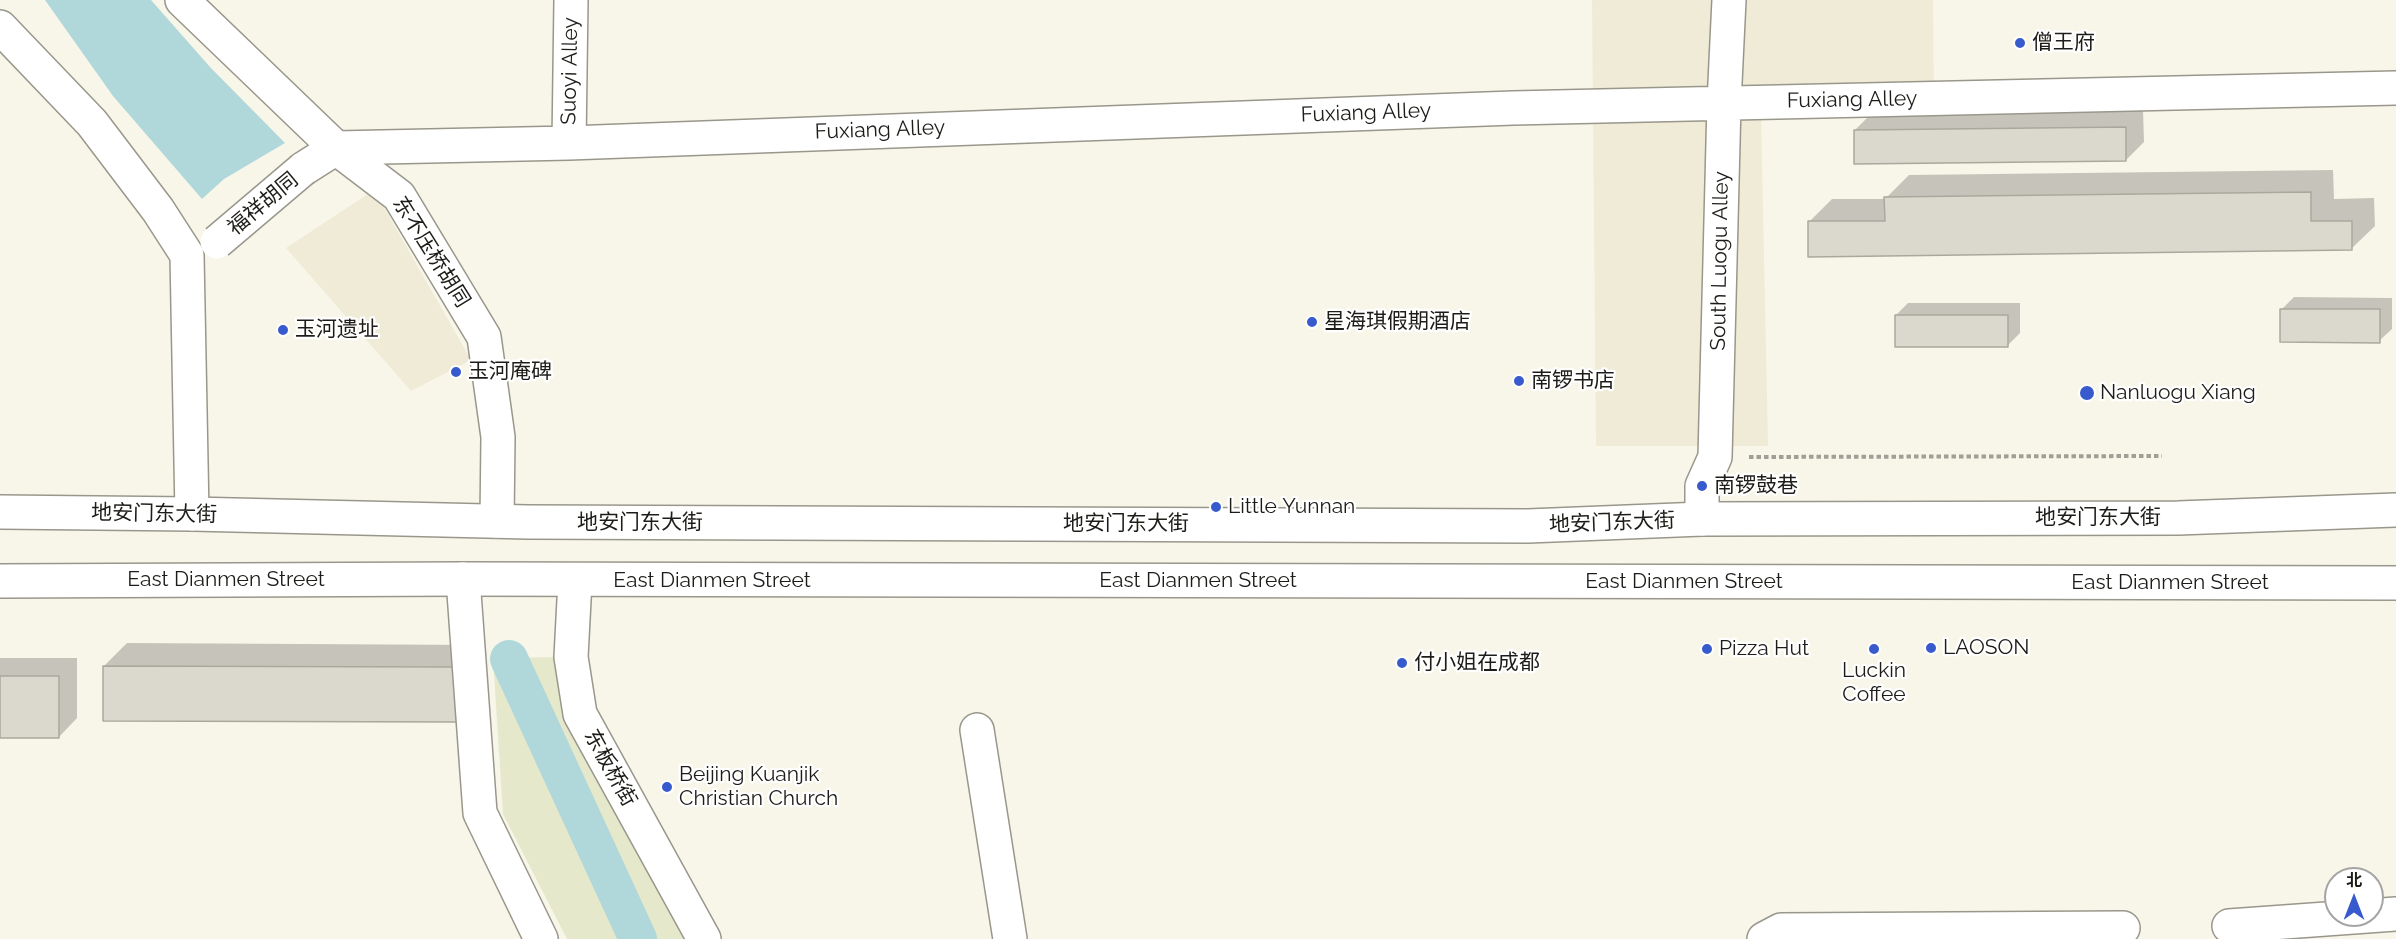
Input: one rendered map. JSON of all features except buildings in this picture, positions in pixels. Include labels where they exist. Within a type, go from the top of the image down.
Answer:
[{"type":"main road","name":"东不压桥胡同","points":[[182,0],[336,148],[399,196],[484,337],[498,436],[497,520]]},
{"type":"main road","name":"Suoyi Alley","points":[[569,143],[571,0]]},
{"type":"main road","name":"South Luogu Alley","points":[[1701,519],[1701,486],[1715,457],[1724,103],[1729,0]]},
{"type":"main road","points":[[0,27],[92,123],[158,210],[187,255],[192,514]]},
{"type":"main road","name":"Fuxiang Alley","points":[[336,148],[569,143],[1489,108],[2396,88]]},
{"type":"main road","name":"福祥胡同","points":[[187,255],[217,242],[303,170],[336,148]]},
{"type":"main road","name":"地安门东大街","points":[[0,512],[497,520],[1528,526],[1701,519],[2178,518],[2396,510]]},
{"type":"main road","points":[[463,579],[480,813],[541,939]]},
{"type":"main road","name":"East Dianmen Street","points":[[0,581],[463,579],[2396,583]]},
{"type":"main road","name":"东板桥街","points":[[575,581],[571,657],[580,714],[704,939]]},
{"type":"main road","points":[[977,730],[1010,939]]},
{"type":"main road","points":[[2229,926],[2396,914]]},
{"type":"main road","points":[[1764,939],[1781,930],[2123,928]]},
{"type":"path","points":[[1715,457],[2162,456]]},
{"type":"shaded area","name":"南锣鼓巷","points":[[1592,0],[1933,0],[1934,113],[1761,114],[1768,446],[1596,446]]},
{"type":"shaded area","points":[[374,190],[471,360],[411,391],[286,248]]},
{"type":"green space","points":[[562,657],[690,939],[567,939],[503,814],[493,658]]},
{"type":"water","points":[[45,0],[151,0],[210,67],[285,143],[224,179],[202,199],[113,96]]},
{"type":"waterway","points":[[509,659],[638,939]]},
{"type":"place","name":"僧王府","points":[[2020,43]]},
{"type":"place","name":"星海琪假期酒店","points":[[1312,322]]},
{"type":"place","name":"玉河遗址","points":[[283,330]]},
{"type":"place","name":"玉河庵碑","points":[[456,372]]},
{"type":"place","name":"南锣书店","points":[[1519,381]]},
{"type":"place","name":"Nanluogu Xiang","points":[[2087,393]]},
{"type":"place","name":"南锣鼓巷","points":[[1702,486]]},
{"type":"place","name":"Little Yunnan","points":[[1216,507]]},
{"type":"place","name":"LAOSON","points":[[1931,648]]},
{"type":"place","name":"Pizza Hut","points":[[1707,649]]},
{"type":"place","name":"Luckin Coffee","points":[[1874,649]]},
{"type":"place","name":"付小姐在成都","points":[[1402,663]]},
{"type":"place","name":"Beijing Kuanjik Christian Church","points":[[667,787]]}]
